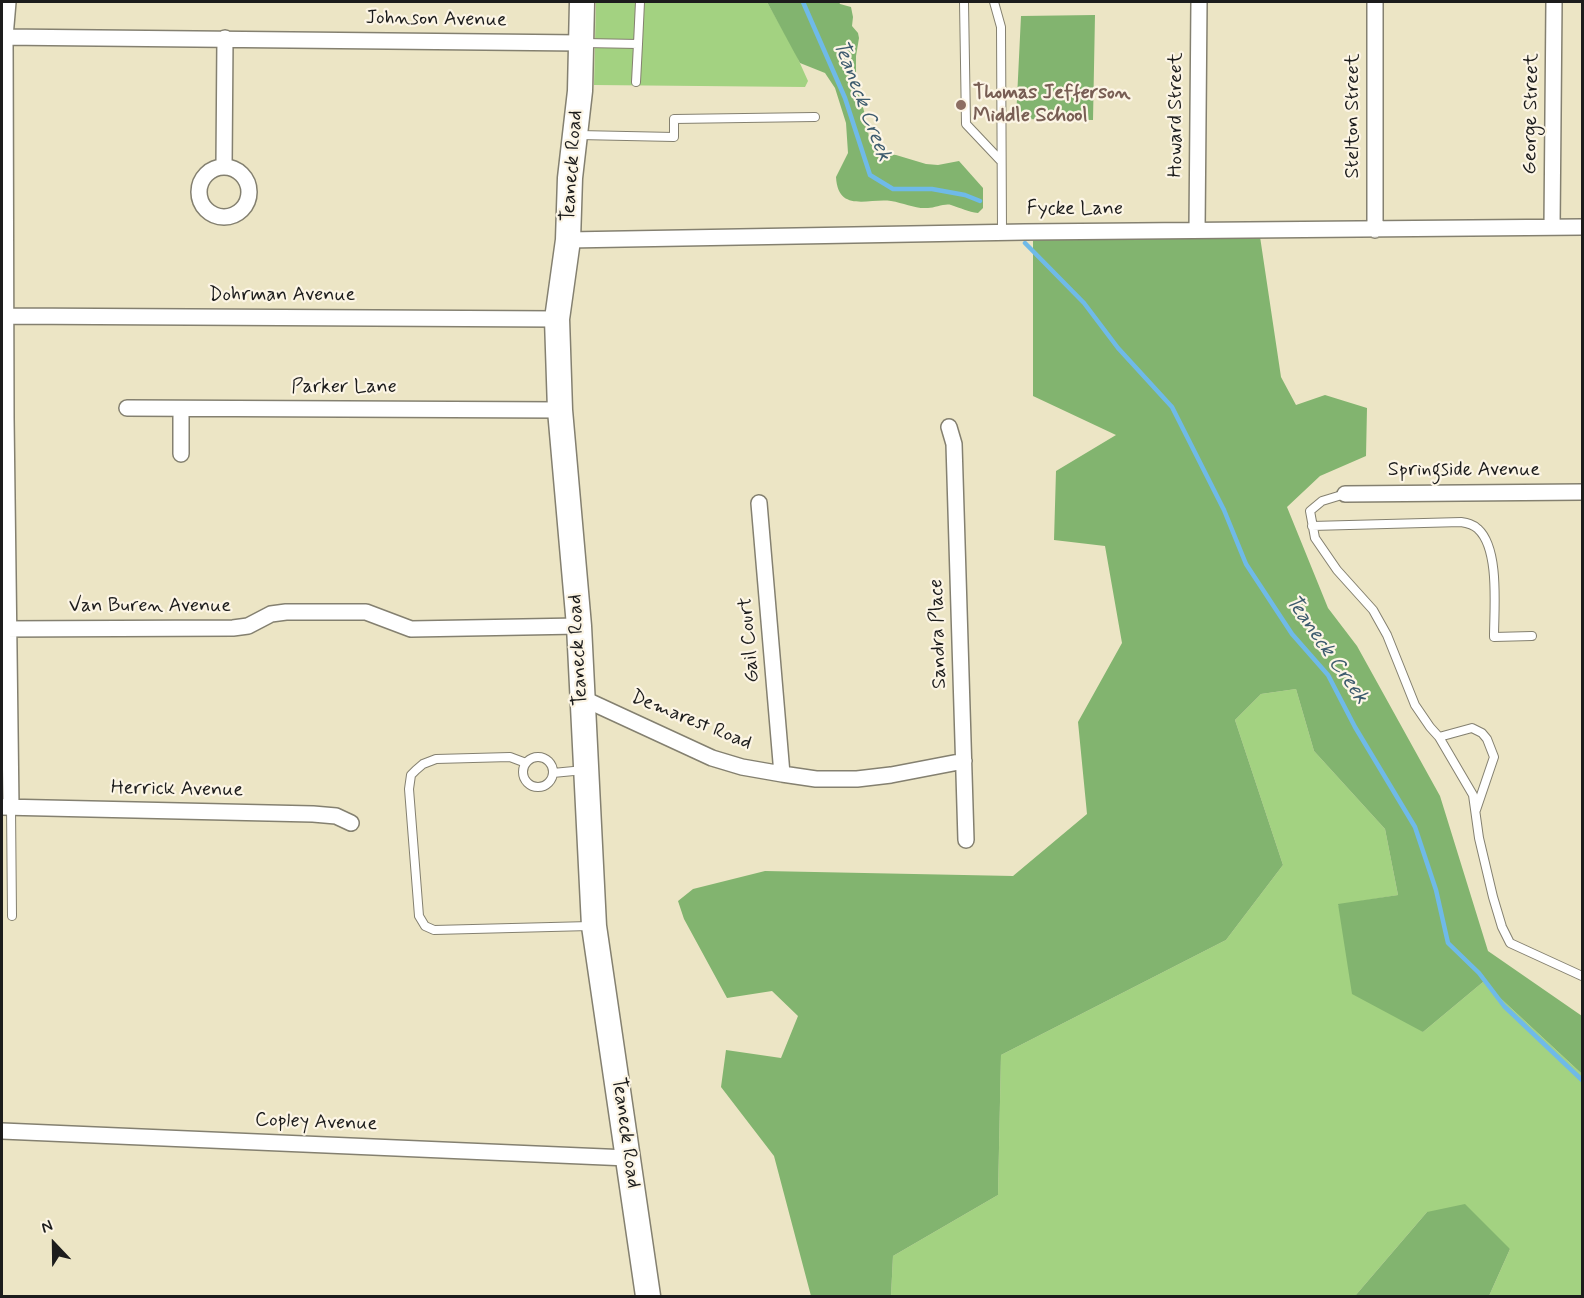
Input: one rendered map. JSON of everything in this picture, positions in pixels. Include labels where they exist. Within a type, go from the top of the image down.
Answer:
[{"type":"main road","name":"Teaneck Road","points":[[582,2],[580,92],[570,178],[568,240],[558,319],[560,410],[579,626],[594,926],[648,1296]]},
{"type":"street","points":[[6,807],[4,418],[6,316],[3,217],[3,37],[8,2]]},
{"type":"street","name":"Howard Street","points":[[1197,230],[1199,2]]},
{"type":"street","name":"Stelton Street","points":[[1375,2],[1375,230]]},
{"type":"street","name":"George Street","points":[[1552,227],[1554,2]]},
{"type":"street","name":"Johnson Avenue","points":[[3,37],[581,43]]},
{"type":"street","points":[[224,166],[225,38]]},
{"type":"street","name":"Fycke Lane","points":[[568,240],[1002,232],[1375,230],[1582,226]]},
{"type":"street","name":"Dohrman Avenue","points":[[6,316],[558,319]]},
{"type":"street","name":"Parker Lane","points":[[128,408],[560,410]]},
{"type":"street","points":[[182,409],[182,454]]},
{"type":"street","name":"Sandra Place","points":[[949,427],[954,444],[966,840]]},
{"type":"street","name":"Springside Avenue","points":[[1345,494],[1582,492]]},
{"type":"street","name":"Gail Court","points":[[759,503],[782,774]]},
{"type":"street","name":"Van Buren Avenue","points":[[5,629],[233,628],[249,626],[271,614],[286,612],[366,612],[411,629],[579,626]]},
{"type":"street","name":"Demarest Road","points":[[582,698],[712,758],[742,767],[782,774],[816,779],[857,779],[891,776],[964,761]]},
{"type":"street","name":"Herrick Avenue","points":[[6,807],[314,814],[336,816],[351,823]]},
{"type":"street","name":"Copley Avenue","points":[[2,1131],[628,1158]]},
{"type":"lane","points":[[636,82],[640,2]]},
{"type":"lane","points":[[964,2],[964,113],[966,124],[1000,160]]},
{"type":"lane","points":[[994,2],[1001,27],[1002,232]]},
{"type":"lane","points":[[581,43],[638,44]]},
{"type":"lane","points":[[575,135],[674,136],[674,119],[815,117]]},
{"type":"lane","points":[[1345,494],[1322,501],[1310,511],[1315,538],[1337,570],[1373,610],[1387,635],[1415,705],[1439,737],[1473,795],[1479,837],[1502,927],[1510,943],[1582,976]]},
{"type":"lane","points":[[1312,526],[1461,522],[1473,525],[1482,533],[1491,556],[1494,637],[1532,636]]},
{"type":"lane","points":[[1439,737],[1472,728],[1482,733],[1490,746],[1494,757],[1475,811]]},
{"type":"lane","points":[[533,757],[543,758],[550,763],[552,778],[545,785],[530,785],[523,772],[526,763],[533,757]]},
{"type":"lane","points":[[526,763],[510,758],[436,759],[423,764],[412,774],[409,789],[420,918],[425,926],[434,930],[594,926]]},
{"type":"lane","points":[[553,773],[585,769]]},
{"type":"lane","points":[[6,807],[12,916]]},
{"type":"green space","points":[[596,2],[767,2],[794,50],[808,81],[805,87],[594,85]]},
{"type":"green space","points":[[767,2],[839,2],[851,7],[852,26],[859,38],[856,82],[869,138],[875,142],[879,153],[896,155],[926,164],[938,165],[959,161],[983,188],[983,208],[978,213],[949,205],[923,208],[891,201],[848,200],[842,196],[836,177],[848,153],[846,123],[835,88],[825,73],[800,63]]},
{"type":"green space","points":[[1095,15],[1093,120],[1016,119],[1021,16]]},
{"type":"green space","points":[[1259,230],[1281,377],[1296,405],[1325,395],[1367,408],[1366,456],[1320,476],[1287,507],[1328,608],[1357,646],[1440,796],[1488,951],[1582,1016],[1582,1074],[1483,982],[1423,1032],[1352,994],[1338,904],[1398,895],[1385,829],[1314,751],[1296,689],[1261,694],[1235,720],[1283,865],[1226,940],[1001,1055],[998,1195],[893,1256],[891,1296],[811,1296],[774,1156],[721,1087],[726,1050],[781,1058],[798,1016],[772,991],[727,998],[684,919],[678,901],[693,889],[765,871],[1013,876],[1087,814],[1078,722],[1122,643],[1105,546],[1054,540],[1056,471],[1116,435],[1033,396],[1033,232]]},
{"type":"green space","points":[[1296,689],[1314,751],[1385,829],[1398,895],[1338,905],[1423,1032],[1483,982],[1582,1074],[1582,1296],[1489,1296],[1510,1249],[1427,1212],[1355,1296],[891,1296],[893,1256],[998,1195],[1001,1055],[1226,940],[1283,865],[1235,720],[1261,694]]},
{"type":"green space","points":[[1465,1204],[1510,1249],[1489,1296],[1355,1296],[1427,1212]]},
{"type":"waterway","name":"Teaneck Creek","points":[[803,2],[845,98],[870,175],[893,189],[932,189],[965,195],[980,201]]},
{"type":"waterway","name":"Teaneck Creek","points":[[1025,243],[1084,303],[1118,348],[1172,407],[1224,510],[1246,564],[1292,634],[1328,675],[1355,727],[1415,827],[1436,890],[1448,943],[1479,973],[1504,1006],[1582,1080]]},
{"type":"place","name":"Thomas Jefferson Middle School","points":[[961,105]]}]
